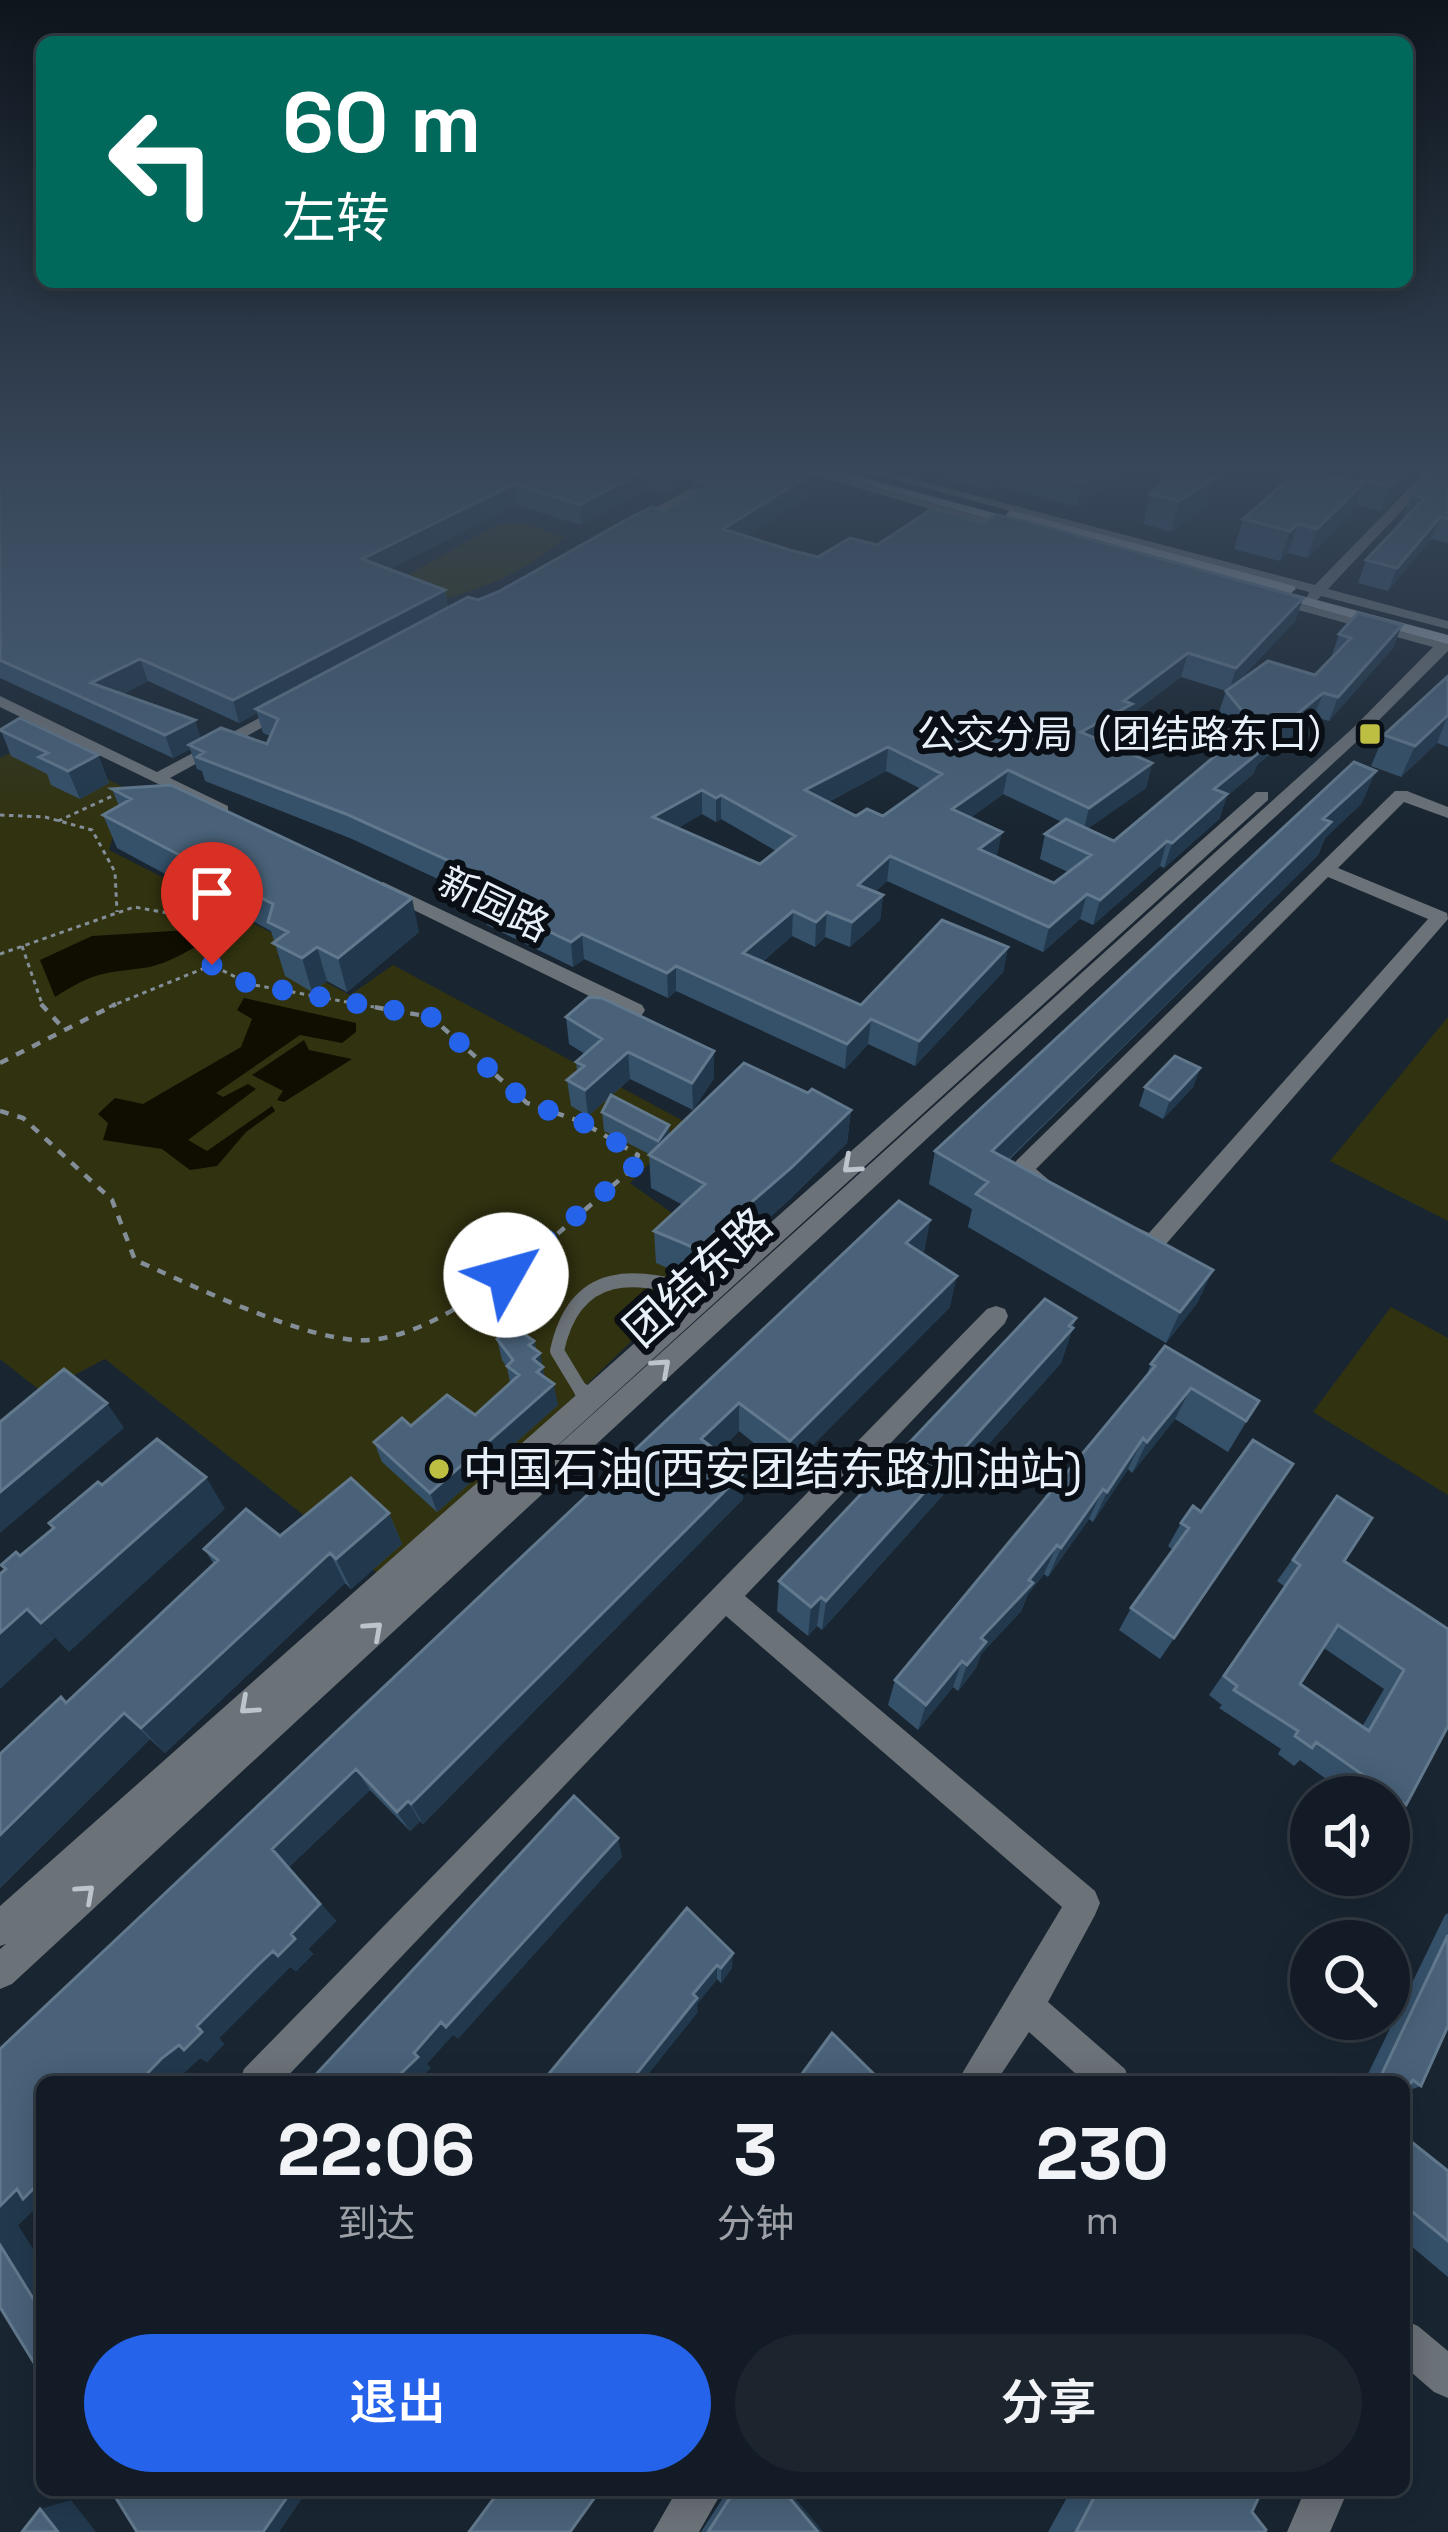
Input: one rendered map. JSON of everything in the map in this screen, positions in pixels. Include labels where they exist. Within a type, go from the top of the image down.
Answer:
[{"type":"main road","points":[[1274,589],[1311,599]]},
{"type":"main road","points":[[1276,589],[1311,599]]},
{"type":"street","points":[[1272,589],[1447,638]]},
{"type":"street","points":[[1277,589],[1447,638]]},
{"type":"street","points":[[1311,599],[1320,589]]},
{"type":"street","points":[[0,1929],[1421,654],[1447,638]]},
{"type":"street","name":"团结东路","points":[[0,1972],[1307,778],[1436,659],[1447,638]]},
{"type":"street","points":[[0,701],[241,819]]},
{"type":"street","points":[[158,778],[294,705]]},
{"type":"street","points":[[0,723],[22,712]]},
{"type":"street","points":[[1058,1192],[1020,1171],[1401,795],[1448,813]]},
{"type":"street","points":[[1114,1224],[1152,1245],[1440,916],[1325,869]]},
{"type":"street","name":"新园路","points":[[365,879],[635,1010]]},
{"type":"street","points":[[263,2076],[996,1316]]},
{"type":"street","points":[[725,1597],[1084,1903],[979,2076]]},
{"type":"street","points":[[1025,2006],[1105,2076]]},
{"type":"street","points":[[1410,2344],[1448,2378]]},
{"type":"street","points":[[674,2532],[698,2496]]},
{"type":"street","points":[[1308,2532],[1324,2496]]},
{"type":"lane","points":[[588,1401],[557,1352],[566,1312],[586,1292],[612,1281],[707,1294]]},
{"type":"path","points":[[58,821],[158,778]]},
{"type":"path","points":[[0,815],[92,830],[115,872],[117,912]]},
{"type":"path","points":[[0,954],[134,907],[226,922],[232,934],[212,965],[64,1029],[0,1063]]},
{"type":"path","points":[[22,946],[32,985],[48,1018],[64,1029]]},
{"type":"path","points":[[0,1111],[23,1118],[112,1200],[135,1260],[305,1326],[367,1341],[479,1295],[532,1256],[633,1168],[638,1155],[582,1122],[527,1103],[431,1017],[249,984],[212,965]]},
{"type":"path","points":[[532,1256],[586,1292]]},
{"type":"shaded area","points":[[416,589],[475,589],[468,592],[433,602]]},
{"type":"shaded area","points":[[34,742],[145,798],[120,812],[109,850],[292,943],[277,957],[350,995],[393,965],[689,1124],[630,1183],[683,1221],[699,1276],[385,1579],[105,1359],[42,1392],[0,1359],[0,758]]},
{"type":"shaded area","points":[[205,929],[213,937],[170,960],[98,975],[55,997],[40,960],[92,936]]},
{"type":"shaded area","points":[[244,998],[356,1023],[356,1032],[342,1043],[300,1035],[216,1093],[223,1097],[248,1084],[256,1089],[188,1140],[207,1151],[272,1106],[275,1111],[246,1132],[217,1166],[190,1170],[162,1149],[103,1140],[108,1123],[98,1114],[115,1098],[143,1104],[241,1047],[252,1019],[237,1010]]},
{"type":"shaded area","points":[[1448,1017],[1448,1221],[1330,1161]]},
{"type":"shaded area","points":[[304,1040],[309,1050],[352,1059],[284,1102],[277,1100],[283,1091],[252,1075]]},
{"type":"shaded area","points":[[1391,1307],[1448,1338],[1448,1495],[1313,1412]]},
{"type":"building","points":[[0,589],[445,590],[233,700],[140,659],[91,683],[195,720],[165,735],[0,660]]},
{"type":"building","points":[[1271,589],[1303,598],[1236,668],[1188,653],[1124,701],[1132,704],[1081,732],[1152,763],[1089,808],[1008,770],[952,809],[1002,832],[979,849],[1054,883],[1091,855],[1045,834],[1066,819],[1114,841],[1253,724],[1226,691],[1268,661],[1315,675],[1351,638],[1339,634],[1358,613],[1402,625],[1338,697],[1323,693],[1256,747],[1262,750],[1214,789],[1227,794],[1172,843],[1167,841],[1100,900],[1087,894],[1049,927],[890,856],[858,885],[883,895],[852,922],[827,912],[816,922],[793,911],[743,953],[861,1005],[942,920],[1008,947],[919,1041],[871,1019],[847,1044],[676,966],[667,973],[582,934],[571,942],[483,900],[504,886],[346,814],[197,757],[204,752],[189,745],[221,728],[267,744],[278,719],[256,709],[468,597],[478,600],[498,592]],"holes":[[[888,747],[942,774],[883,816],[867,809],[856,816],[805,790]],[[702,790],[716,798],[721,795],[795,836],[760,864],[653,817]]]},
{"type":"building","points":[[1448,676],[1448,715],[1415,746],[1384,735]]},
{"type":"building","points":[[20,718],[98,755],[68,771],[39,757],[48,753],[0,730]]},
{"type":"building","points":[[1354,762],[1376,771],[1323,819],[1331,822],[992,1151],[1213,1270],[1180,1312],[976,1194],[988,1182],[935,1151]]},
{"type":"building","points":[[171,785],[412,898],[338,958],[317,947],[302,958],[273,943],[288,932],[268,922],[273,904],[103,815],[131,799],[112,789]]},
{"type":"building","points":[[589,997],[602,998],[714,1051],[692,1083],[628,1052],[585,1090],[567,1080],[584,1066],[576,1062],[602,1039],[566,1017]]},
{"type":"building","points":[[1175,1056],[1200,1068],[1170,1100],[1145,1087]]},
{"type":"building","points":[[744,1063],[851,1110],[697,1249],[654,1231],[705,1184],[649,1155]]},
{"type":"building","points":[[611,1095],[669,1125],[658,1141],[602,1112]]},
{"type":"building","points":[[899,1201],[930,1220],[906,1243],[957,1276],[790,1441],[739,1403],[701,1439],[744,1472],[411,1804],[408,1801],[397,1812],[356,1769],[272,1849],[320,1904],[291,1934],[295,1939],[278,1956],[273,1951],[197,2026],[202,2032],[184,2050],[179,2045],[145,2076],[36,2076],[36,2186],[23,2199],[17,2189],[0,2206],[0,2049]]},
{"type":"building","points":[[1045,1299],[1076,1318],[1069,1326],[1073,1328],[826,1601],[821,1597],[811,1607],[779,1581]]},
{"type":"building","points":[[513,1326],[534,1341],[529,1345],[540,1353],[533,1359],[543,1367],[537,1372],[554,1384],[430,1493],[374,1442],[402,1418],[411,1426],[447,1395],[475,1415],[519,1375],[507,1366],[513,1360],[497,1339]]},
{"type":"building","points":[[1165,1346],[1259,1401],[1246,1421],[1191,1388],[1147,1442],[1143,1438],[1107,1492],[1103,1489],[1061,1548],[1057,1545],[1029,1580],[1033,1583],[981,1638],[986,1642],[967,1665],[962,1661],[926,1705],[895,1680],[1155,1366],[1151,1364]]},
{"type":"building","points":[[64,1369],[107,1403],[0,1492],[0,1422]]},
{"type":"building","points":[[157,1439],[206,1477],[41,1623],[27,1609],[0,1633],[0,1574],[6,1569],[1,1565],[16,1552],[20,1556],[54,1528],[49,1523]]},
{"type":"building","points":[[1253,1440],[1293,1464],[1174,1638],[1131,1608],[1189,1528],[1181,1523],[1193,1506],[1201,1512]]},
{"type":"building","points":[[351,1478],[389,1513],[336,1559],[330,1553],[141,1728],[124,1713],[0,1835],[0,1754],[61,1697],[66,1703],[218,1560],[204,1549],[246,1509],[280,1536]]},
{"type":"building","points":[[1337,1496],[1372,1518],[1344,1561],[1448,1629],[1448,1726],[1410,1797],[1410,1776],[1365,1776],[1316,1742],[1312,1748],[1295,1736],[1298,1731],[1234,1690],[1237,1686],[1224,1676],[1300,1565],[1293,1560]],"holes":[[[1338,1625],[1404,1670],[1369,1731],[1300,1684]]]},
{"type":"building","points":[[574,1796],[618,1838],[446,2027],[441,2022],[414,2053],[418,2057],[398,2076],[315,2076]]},
{"type":"building","points":[[687,1908],[733,1953],[693,1994],[697,1998],[635,2076],[547,2076]]},
{"type":"building","points":[[1448,1935],[1448,2026],[1421,2086],[1413,2080],[1410,2084],[1410,2076],[1381,2076],[1398,2040],[1410,2040],[1410,2015]]},
{"type":"building","points":[[832,2033],[876,2076],[800,2076]]},
{"type":"building","points":[[1410,2141],[1448,2171],[1448,2241],[1410,2210]]},
{"type":"building","points":[[0,2245],[36,2303],[36,2366],[0,2307]]},
{"type":"building","points":[[115,2496],[288,2496],[263,2532],[137,2532]]},
{"type":"building","points":[[496,2496],[596,2496],[570,2532],[469,2532]]},
{"type":"building","points":[[731,2496],[788,2496],[818,2532],[708,2532]]},
{"type":"building","points":[[1095,2496],[1259,2496],[1252,2512],[1266,2530],[1265,2532],[1076,2532]]},
{"type":"building","points":[[40,2509],[58,2532],[22,2532]]},
{"type":"place","name":"公交分局（团结路东口）","points":[[1370,734]]},
{"type":"place","name":"中国石油(西安团结东路加油站)","points":[[439,1469]]},
{"type":"route","points":[[212,965],[249,984],[431,1017],[527,1103],[582,1122],[638,1155],[633,1168],[506,1275]]}]
